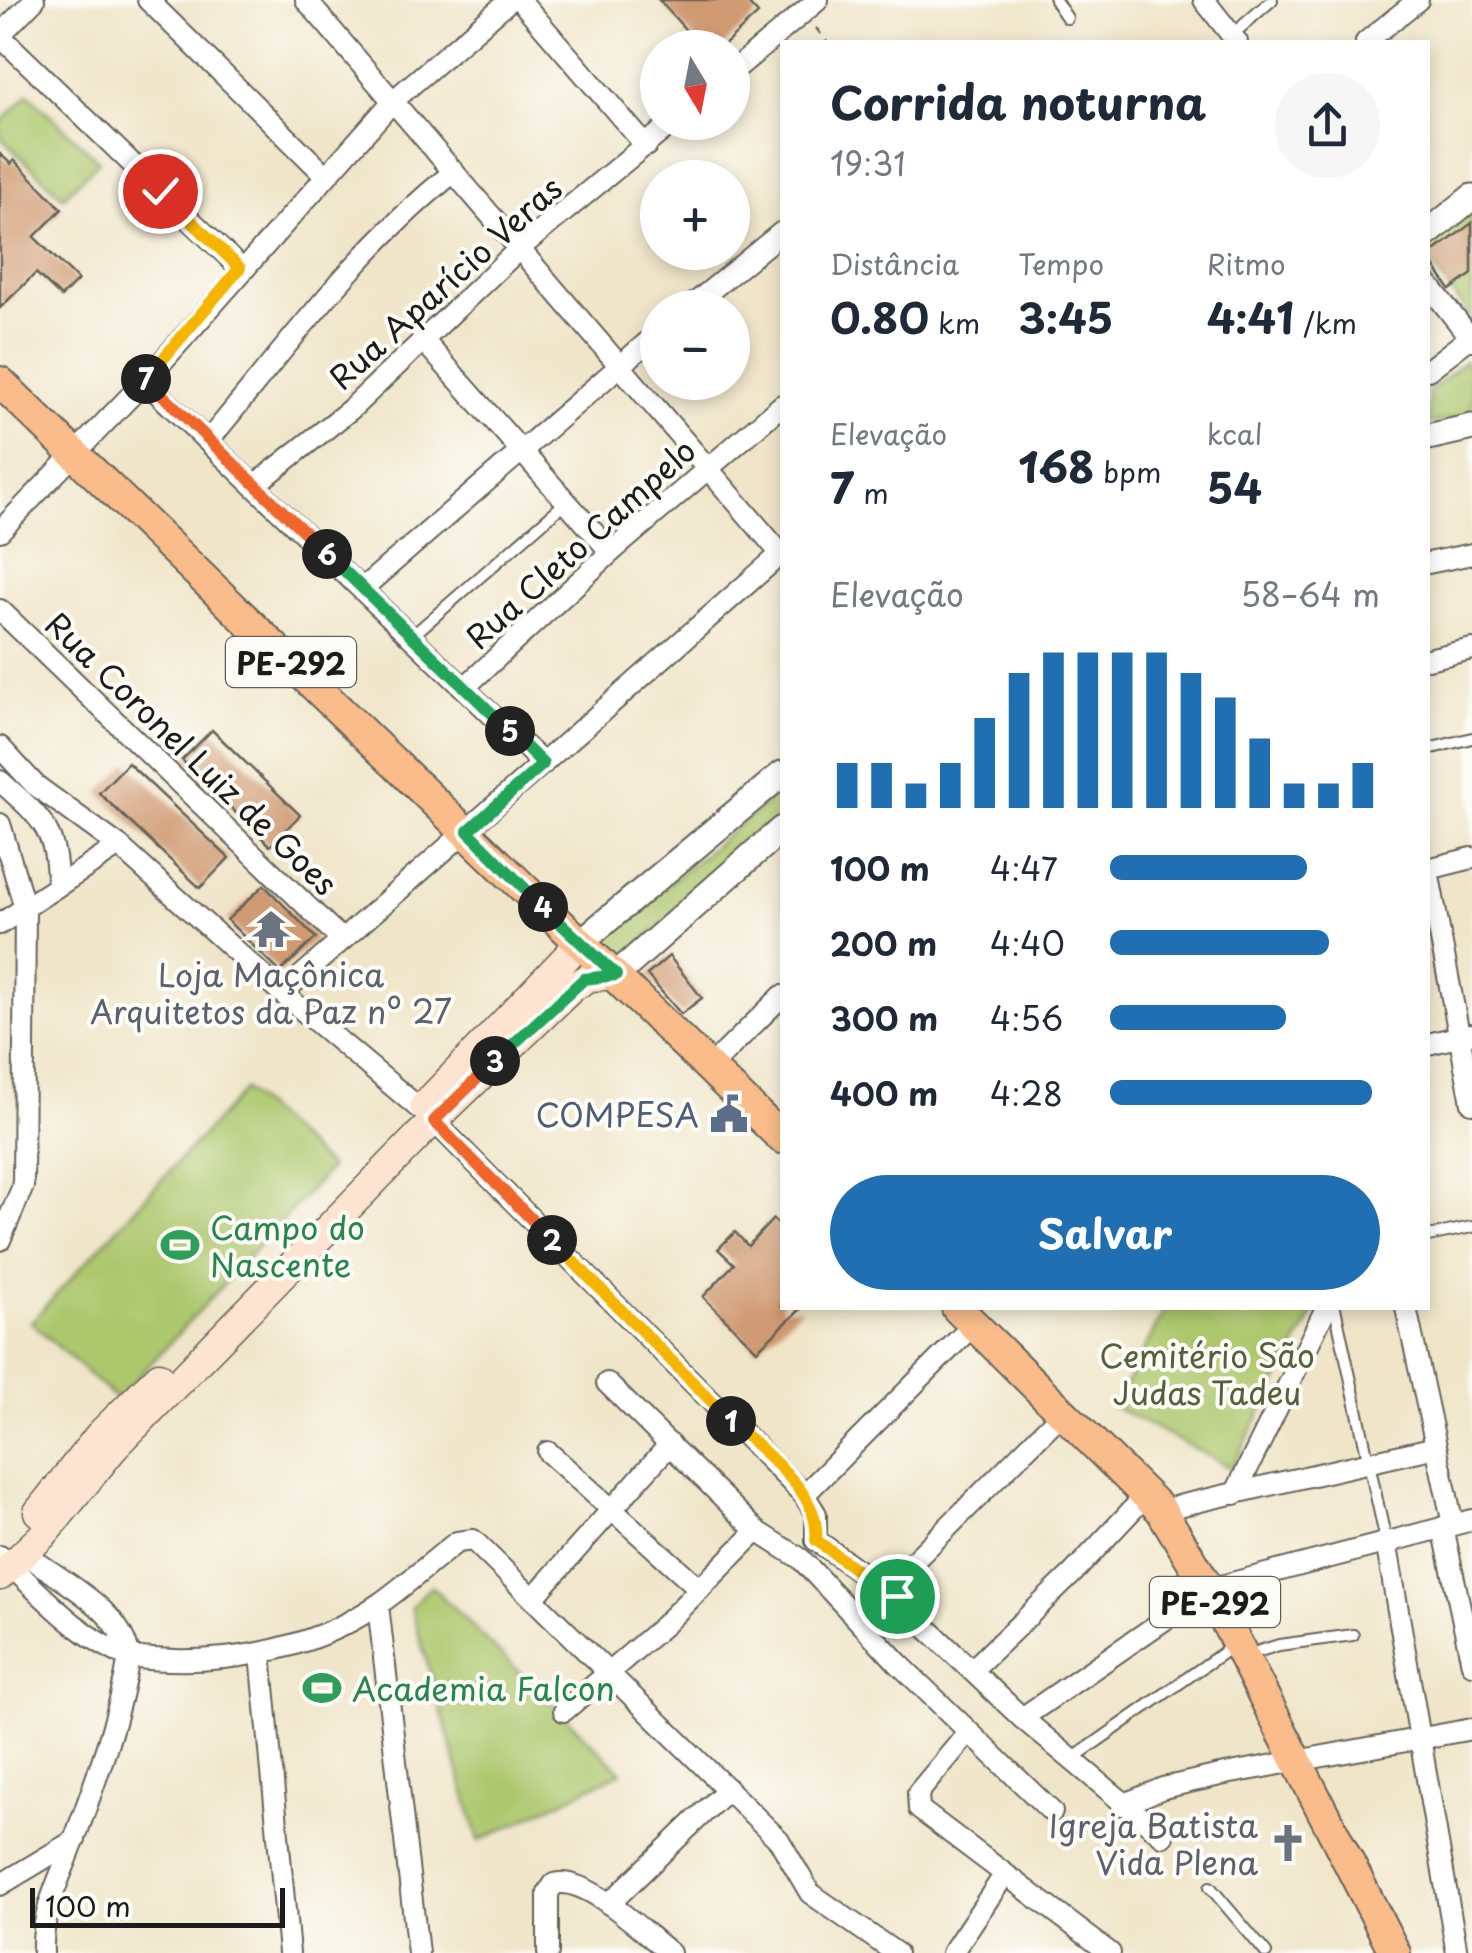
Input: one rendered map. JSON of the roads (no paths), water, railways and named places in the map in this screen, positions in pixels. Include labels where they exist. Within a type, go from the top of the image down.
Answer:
[{"type":"main road","name":"PE-292","points":[[0,382],[780,1136]]},
{"type":"main road","points":[[7,1561],[100,1434],[370,1174],[581,942]]},
{"type":"main road","points":[[420,1122],[573,987],[590,977],[616,975]]},
{"type":"main road","name":"PE-292","points":[[965,1316],[1154,1502],[1209,1590],[1395,1953]]},
{"type":"street","points":[[34,0],[0,36],[240,268]]},
{"type":"street","points":[[148,0],[324,174]]},
{"type":"street","points":[[306,0],[780,552]]},
{"type":"street","points":[[0,532],[145,381],[240,268],[394,100],[510,0]]},
{"type":"street","points":[[520,0],[646,146]]},
{"type":"street","points":[[750,57],[818,0]]},
{"type":"street","points":[[1204,0],[1230,40]]},
{"type":"street","points":[[1368,40],[1418,0]]},
{"type":"street","name":"Rua Aparício Veras","points":[[255,485],[351,409],[520,248],[653,140]]},
{"type":"street","points":[[208,441],[348,274],[422,197],[454,172]]},
{"type":"street","points":[[1430,231],[1472,197]]},
{"type":"street","points":[[711,290],[780,234]]},
{"type":"street","points":[[1430,287],[1471,338],[1430,369]]},
{"type":"street","points":[[422,339],[610,552]]},
{"type":"street","points":[[363,588],[640,347]]},
{"type":"street","points":[[145,381],[543,764]]},
{"type":"street","name":"Rua Cleto Campelo","points":[[465,687],[610,552],[780,408]]},
{"type":"street","points":[[1430,437],[1472,427]]},
{"type":"street","points":[[1430,563],[1472,554]]},
{"type":"street","points":[[282,994],[780,556]]},
{"type":"street","name":"Rua Coronel Luiz de Goes","points":[[0,610],[342,940]]},
{"type":"street","points":[[1430,659],[1472,649]]},
{"type":"street","points":[[0,746],[62,808],[119,846],[420,1122],[804,1495],[816,1514],[816,1540],[800,1559]]},
{"type":"street","points":[[581,942],[780,776]]},
{"type":"street","points":[[0,782],[49,830],[56,845],[57,884]]},
{"type":"street","points":[[0,824],[25,908],[23,1186],[0,1240]]},
{"type":"street","points":[[616,975],[780,831]]},
{"type":"street","points":[[0,924],[119,846]]},
{"type":"street","points":[[1430,869],[1472,858]]},
{"type":"street","points":[[1430,879],[1466,1035],[1472,1103]]},
{"type":"street","points":[[710,1067],[778,1004]]},
{"type":"street","points":[[1430,1044],[1466,1035]]},
{"type":"street","points":[[1234,1494],[1325,1310]]},
{"type":"street","points":[[1406,1310],[1456,1524],[1472,1664]]},
{"type":"street","points":[[804,1495],[965,1316]]},
{"type":"street","points":[[607,1383],[757,1531],[800,1559],[968,1733],[1052,1812]]},
{"type":"street","points":[[891,1584],[1064,1411]]},
{"type":"street","points":[[535,1596],[670,1444]]},
{"type":"street","points":[[973,1669],[1154,1502],[1234,1494],[1436,1448]]},
{"type":"street","points":[[548,1452],[700,1589]]},
{"type":"street","points":[[1022,1718],[1209,1590],[1456,1524]]},
{"type":"street","points":[[564,1711],[611,1673],[757,1531]]},
{"type":"street","points":[[7,1561],[82,1632],[129,1658],[194,1662],[262,1654],[341,1625],[378,1605],[465,1539],[480,1544],[779,1840],[817,1898],[896,1953]]},
{"type":"street","points":[[816,1540],[867,1578],[891,1584],[913,1615],[1022,1718],[1162,1836]]},
{"type":"street","points":[[1386,1541],[1456,1953]]},
{"type":"street","points":[[378,1605],[418,1953]]},
{"type":"street","points":[[262,1654],[288,1953]]},
{"type":"street","points":[[43,1953],[47,1907],[123,1695],[129,1658]]},
{"type":"street","points":[[1122,1805],[1163,1788],[1472,1729]]},
{"type":"street","points":[[968,1733],[918,1793],[916,1804],[1101,1950]]},
{"type":"street","points":[[609,1904],[728,1789]]},
{"type":"street","points":[[0,1885],[74,1840]]},
{"type":"street","points":[[952,1953],[1003,1876]]},
{"type":"street","points":[[548,1953],[548,1893],[554,1884],[570,1882],[609,1904],[670,1953]]},
{"type":"lane","points":[[1055,0],[1067,18]]},
{"type":"lane","points":[[1230,40],[1272,0]]},
{"type":"lane","points":[[412,636],[566,502]]},
{"type":"lane","points":[[1430,748],[1472,738]]},
{"type":"lane","points":[[1430,1236],[1472,1227]]},
{"type":"lane","points":[[1335,1310],[1386,1541]]},
{"type":"lane","points":[[1071,1760],[1238,1651],[1353,1634]]},
{"type":"lane","points":[[1210,1886],[1266,1953]]},
{"type":"place","name":"Loja Maçônica Arquitetos da Paz nº 27","points":[[271,929]]},
{"type":"place","name":"COMPESA","points":[[729,1114]]},
{"type":"place","name":"Campo do Nascente","points":[[180,1245]]},
{"type":"place","name":"Academia Falcon","points":[[322,1688]]},
{"type":"place","name":"Igreja Batista Vida Plena","points":[[1288,1843]]},
{"type":"park label","name":"Cemitério São Judas Tadeu","points":[[1207,1374]]}]
